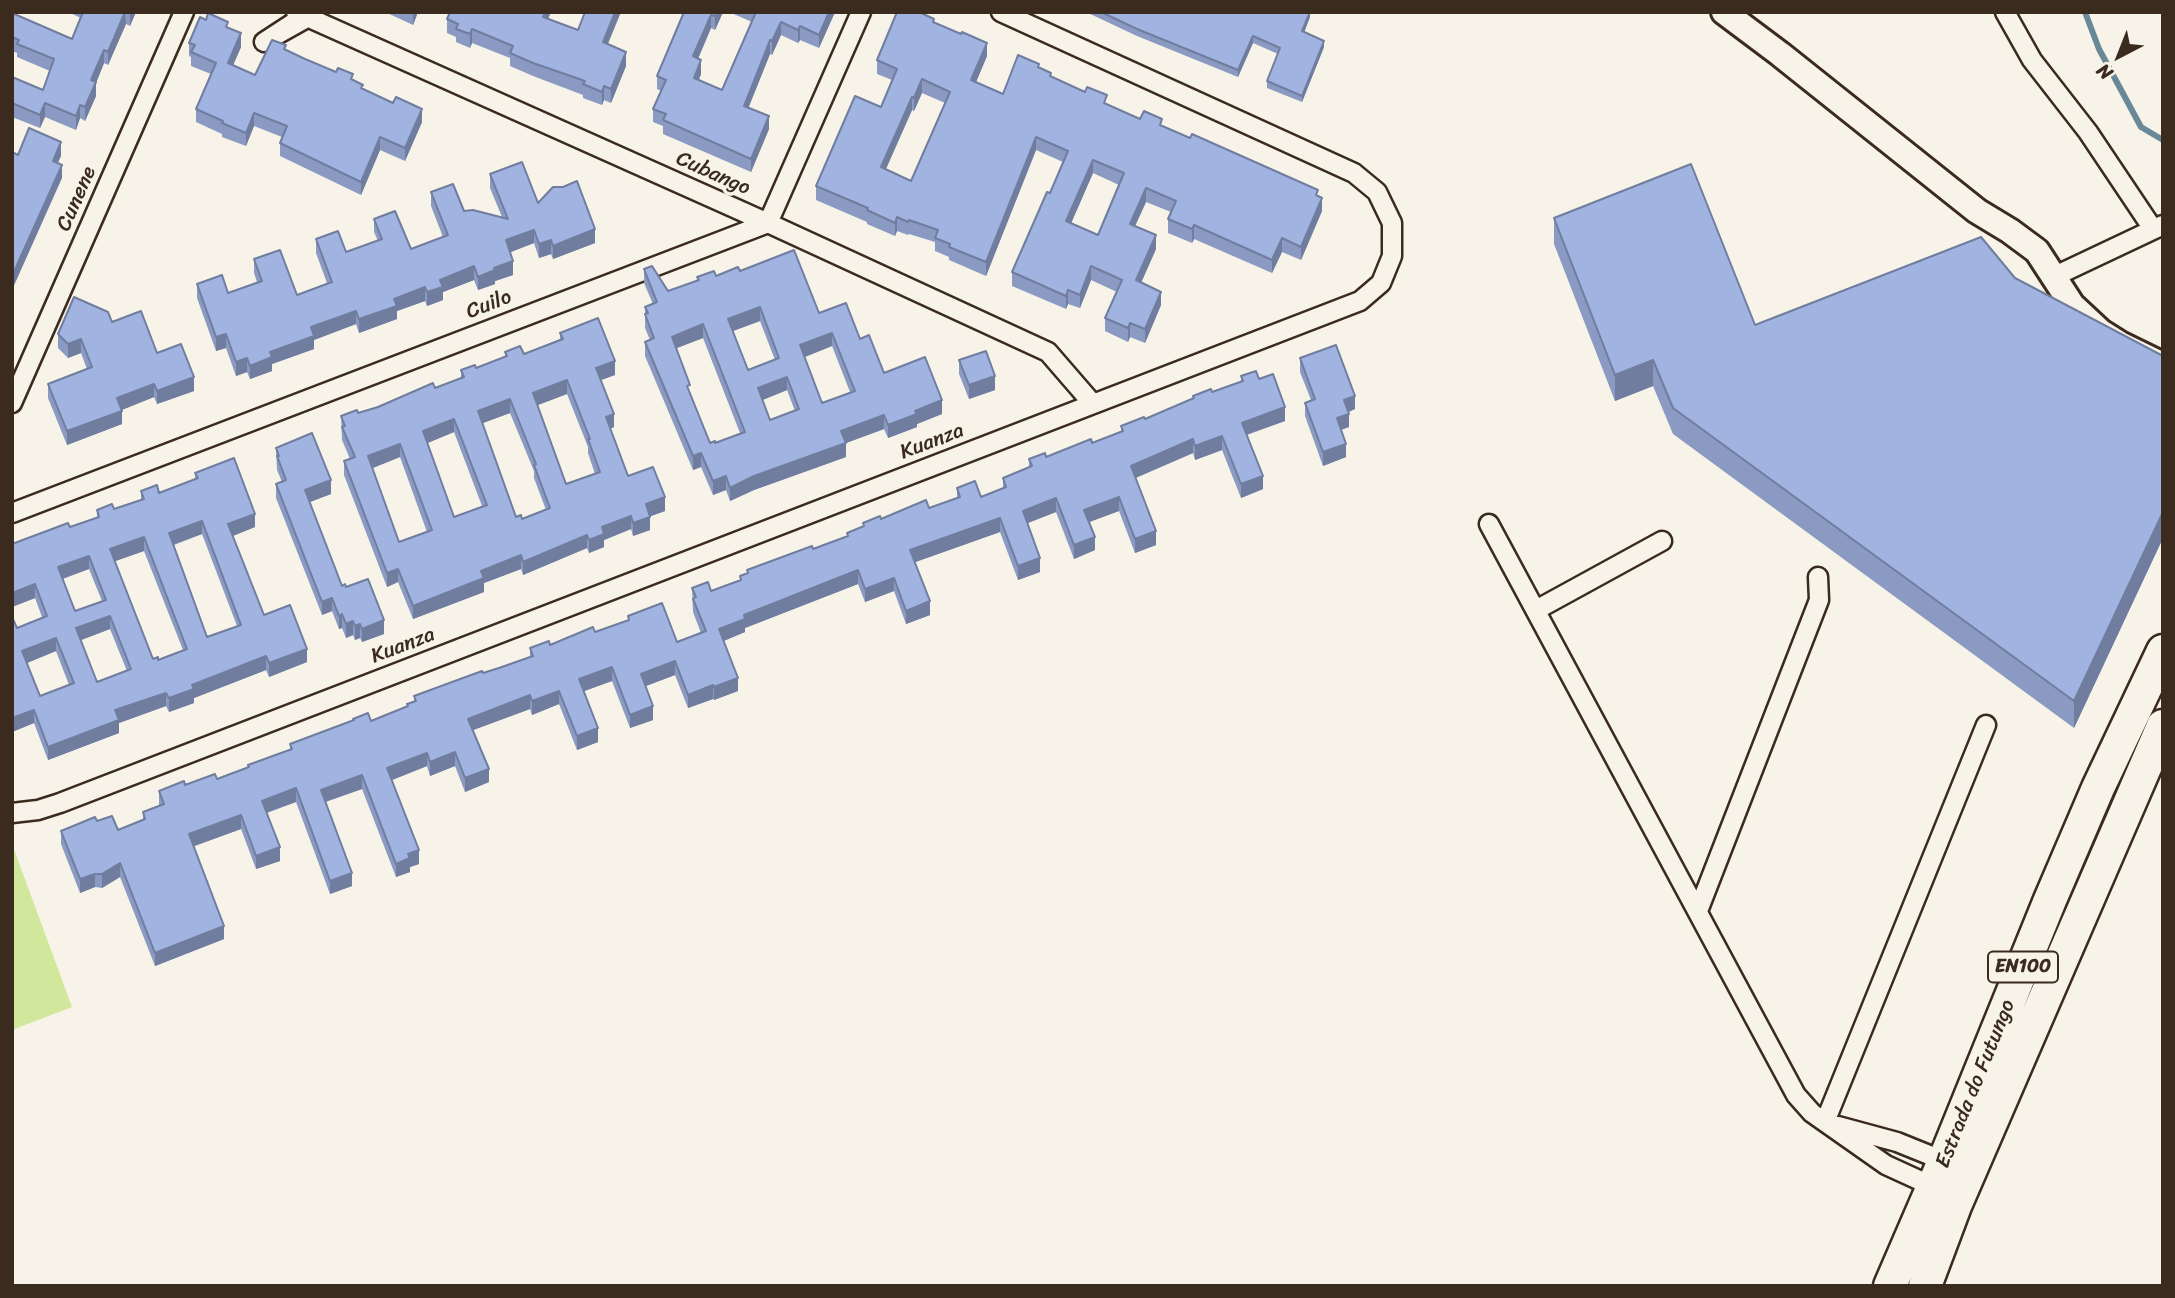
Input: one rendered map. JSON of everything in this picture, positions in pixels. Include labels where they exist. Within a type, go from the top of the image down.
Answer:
[{"type":"highway","name":"Estrada do Futungo","points":[[1890,1286],[2098,788],[2163,651]]},
{"type":"highway","name":"Estrada do Futungo","points":[[1925,1286],[1955,1206],[2163,726]]},
{"type":"street","name":"Cunene","points":[[12,403],[184,12]]},
{"type":"street","name":"Cubango","points":[[296,12],[768,223],[1048,352],[1093,404]]},
{"type":"street","points":[[310,12],[264,42],[318,12]]},
{"type":"street","points":[[768,223],[861,12]]},
{"type":"street","name":"Kuanza","points":[[12,813],[37,810],[73,798],[1360,301],[1381,283],[1392,257],[1392,223],[1377,192],[1354,173],[1001,12]]},
{"type":"street","points":[[1724,12],[1978,211],[2037,251],[2072,305],[2101,332],[2163,365]]},
{"type":"street","points":[[2005,12],[2032,60],[2158,227],[2053,277]]},
{"type":"street","name":"Cuilo","points":[[12,513],[768,223]]},
{"type":"street","points":[[1489,524],[1796,1095],[1825,1122],[1886,1165],[1939,1174]]},
{"type":"street","points":[[1536,610],[1662,541]]},
{"type":"street","points":[[1698,911],[1819,600],[1818,577]]},
{"type":"street","points":[[1825,1122],[1986,724]]},
{"type":"street","points":[[1825,1122],[1897,1142],[1939,1174]]},
{"type":"green space","points":[[12,844],[72,1007],[12,1030]]},
{"type":"building","points":[[83,12],[125,12],[108,52],[104,50],[91,80],[96,82],[85,107],[80,105],[76,116],[45,103],[40,115],[12,103],[12,77],[43,90],[54,59],[17,44],[19,40],[12,37],[12,13],[72,39]]},
{"type":"building","points":[[450,12],[545,12],[543,17],[578,30],[585,12],[615,12],[603,42],[626,52],[611,89],[604,86],[602,92],[583,84],[585,81],[510,53],[513,46],[472,29],[470,34],[456,29],[458,24],[447,19]]},
{"type":"building","points":[[684,12],[717,12],[715,16],[711,15],[693,56],[701,60],[694,78],[722,90],[756,12],[829,12],[819,35],[800,26],[798,30],[781,22],[772,41],[770,40],[744,106],[769,116],[751,159],[663,120],[666,114],[653,109],[666,80],[657,76]]},
{"type":"building","points":[[897,12],[919,12],[934,19],[933,22],[987,43],[971,80],[1003,94],[1018,55],[1039,64],[1038,67],[1051,73],[1050,76],[1085,92],[1087,87],[1107,95],[1104,103],[1140,119],[1144,111],[1162,119],[1160,125],[1190,138],[1192,134],[1318,190],[1316,195],[1322,198],[1301,247],[1282,238],[1272,260],[1194,225],[1192,229],[1168,219],[1176,201],[1146,188],[1130,224],[1156,235],[1136,280],[1161,292],[1145,329],[1130,323],[1128,328],[1105,318],[1122,280],[1091,266],[1080,295],[1068,290],[1066,296],[1012,272],[1068,151],[1036,137],[986,262],[949,247],[950,244],[935,238],[938,230],[897,217],[895,223],[867,210],[868,208],[816,186],[855,96],[881,107],[897,69],[877,60]],"holes":[[[922,79],[950,92],[911,181],[881,167]],[[1093,160],[1124,173],[1098,235],[1066,221]]]},
{"type":"building","points":[[1101,12],[1310,12],[1302,31],[1324,41],[1302,96],[1267,81],[1280,48],[1253,36],[1238,70]]},
{"type":"building","points":[[208,13],[228,22],[226,27],[241,33],[228,63],[255,75],[272,40],[286,45],[284,49],[305,59],[336,72],[338,68],[353,74],[351,79],[363,85],[361,88],[393,103],[396,97],[422,109],[405,148],[380,137],[361,182],[280,143],[287,126],[254,113],[246,133],[196,109],[216,63],[191,52],[195,45],[189,43],[200,17],[206,20]]},
{"type":"building","points":[[29,128],[61,142],[53,161],[62,165],[12,276],[12,152],[18,155]]},
{"type":"building","points":[[522,162],[538,203],[553,187],[563,187],[577,181],[595,229],[553,246],[551,240],[539,244],[534,230],[506,240],[513,261],[494,268],[495,270],[478,277],[474,266],[440,280],[443,287],[427,292],[425,287],[394,299],[397,306],[359,319],[356,311],[311,327],[314,336],[270,352],[272,357],[250,366],[247,358],[236,362],[226,334],[216,337],[197,284],[222,275],[228,293],[262,281],[254,259],[280,250],[297,295],[332,282],[316,239],[338,231],[346,252],[382,239],[374,219],[395,211],[411,249],[448,235],[431,192],[453,184],[464,211],[473,210],[508,219],[490,174]]},
{"type":"building","points":[[1691,164],[1755,325],[1981,237],[2015,278],[2163,356],[2163,512],[2074,701],[1673,408],[1653,360],[1615,375],[1554,218]]},
{"type":"building","points":[[794,250],[819,313],[846,303],[860,339],[869,335],[884,373],[925,357],[942,400],[915,411],[917,414],[888,425],[884,415],[841,431],[846,443],[754,476],[730,488],[726,476],[713,481],[701,453],[693,456],[645,342],[654,338],[645,307],[657,302],[644,269],[652,266],[668,291],[699,280],[697,277],[714,271],[716,276],[738,267],[740,271]],"holes":[[[760,307],[779,358],[748,370],[728,319]],[[703,324],[745,432],[710,443],[687,386],[690,385],[672,337]],[[832,333],[855,391],[822,403],[800,345]],[[787,377],[799,409],[770,420],[758,388]]]},
{"type":"building","points":[[74,297],[108,312],[112,322],[141,311],[157,353],[181,344],[194,377],[157,391],[154,384],[117,398],[122,411],[67,431],[48,384],[92,367],[81,339],[68,344],[58,334]]},
{"type":"building","points":[[598,318],[615,361],[596,368],[614,414],[606,417],[628,476],[653,467],[665,497],[646,504],[650,517],[633,523],[631,516],[602,527],[604,534],[589,540],[587,535],[523,562],[521,555],[481,571],[484,578],[413,606],[398,569],[387,573],[344,461],[355,457],[342,427],[345,426],[341,416],[378,407],[433,383],[435,388],[464,377],[461,370],[475,365],[476,368],[507,356],[505,352],[520,346],[524,354],[563,339],[560,333]],"holes":[[[567,380],[600,472],[566,484],[533,393]],[[510,399],[550,508],[522,519],[521,515],[516,517],[478,411]],[[454,419],[487,505],[454,517],[423,431]],[[400,444],[432,530],[399,542],[368,456]]]},
{"type":"building","points":[[1336,345],[1355,396],[1344,400],[1349,414],[1337,418],[1346,444],[1323,452],[1305,403],[1315,399],[1300,358]]},
{"type":"building","points":[[986,351],[995,376],[969,385],[959,360]]},
{"type":"building","points":[[1256,371],[1259,379],[1273,374],[1285,407],[1242,423],[1263,476],[1241,484],[1222,436],[1195,446],[1193,439],[1131,466],[1156,531],[1135,539],[1119,497],[1084,510],[1095,537],[1074,545],[1056,498],[1023,511],[1040,558],[1018,566],[1000,518],[910,550],[930,601],[906,611],[894,578],[865,589],[858,570],[744,615],[745,619],[719,629],[738,678],[688,695],[675,661],[641,674],[653,706],[630,715],[612,667],[579,679],[598,728],[577,736],[559,691],[532,701],[530,695],[468,719],[489,769],[465,778],[455,752],[430,762],[427,753],[387,768],[419,850],[408,854],[410,858],[396,864],[362,775],[321,790],[352,873],[330,881],[296,788],[262,801],[280,847],[256,856],[241,815],[189,834],[224,926],[155,953],[120,863],[102,874],[80,879],[61,831],[95,817],[97,821],[112,816],[118,830],[145,819],[143,812],[164,804],[159,791],[184,781],[185,785],[215,774],[217,779],[292,749],[290,744],[368,713],[371,721],[408,706],[407,704],[416,701],[414,696],[533,656],[530,648],[549,641],[550,645],[593,627],[595,632],[629,620],[628,616],[662,603],[677,642],[706,631],[693,599],[696,597],[692,588],[708,582],[711,591],[741,580],[740,576],[748,573],[747,570],[848,536],[847,533],[864,526],[863,523],[880,516],[881,519],[926,500],[929,508],[960,497],[957,488],[975,481],[981,497],[1006,487],[1003,478],[1032,466],[1029,459],[1045,453],[1046,457],[1091,439],[1092,443],[1123,431],[1121,426],[1144,417],[1145,419],[1211,389],[1212,392],[1243,381],[1241,376]]},
{"type":"building","points":[[312,433],[331,480],[305,490],[342,586],[368,579],[384,620],[362,629],[360,624],[355,626],[353,621],[346,624],[342,614],[339,616],[332,598],[322,602],[276,484],[286,480],[276,448]]},
{"type":"building","points":[[234,458],[255,514],[228,524],[264,615],[290,605],[307,649],[269,663],[266,656],[192,685],[194,689],[169,698],[166,693],[115,710],[119,720],[48,747],[34,710],[12,718],[12,617],[17,628],[47,616],[35,584],[12,593],[12,544],[68,523],[70,527],[99,517],[97,510],[112,504],[114,509],[144,499],[141,491],[157,485],[159,493],[198,478],[195,473]],"holes":[[[202,521],[241,625],[207,637],[169,533]],[[144,537],[187,649],[158,660],[158,657],[153,659],[110,549]],[[89,556],[106,600],[75,611],[58,567]],[[110,616],[131,669],[97,682],[76,628]],[[56,638],[74,683],[40,696],[22,651]]]},
{"type":"waterway","points":[[2085,12],[2099,49],[2141,127],[2163,140]]}]
